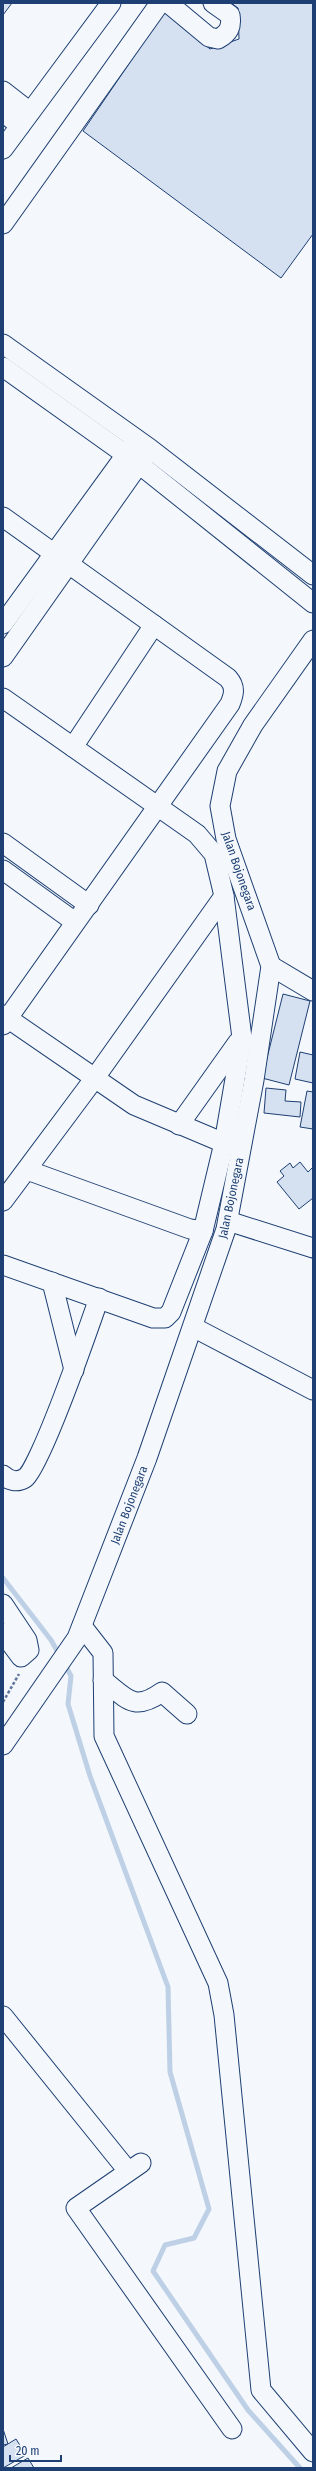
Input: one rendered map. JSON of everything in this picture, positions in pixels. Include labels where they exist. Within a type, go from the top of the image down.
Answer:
[{"type":"street","points":[[3,149],[111,3]]},
{"type":"street","points":[[3,224],[160,3]]},
{"type":"street","points":[[168,3],[209,37],[218,39],[227,34],[231,24],[230,15],[213,3]]},
{"type":"street","points":[[3,91],[25,119]]},
{"type":"street","points":[[3,112],[25,119]]},
{"type":"street","points":[[3,344],[143,444],[313,575]]},
{"type":"street","points":[[3,367],[132,460],[313,604]]},
{"type":"street","points":[[3,658],[68,566],[143,444]]},
{"type":"street","points":[[3,624],[53,554],[132,460]]},
{"type":"street","points":[[3,517],[68,566],[228,678],[233,684],[234,694],[230,704],[156,805],[89,905],[4,1020],[134,1105],[224,1143]]},
{"type":"street","points":[[73,747],[154,625]]},
{"type":"street","name":"Jalan Bojonegara","points":[[3,1745],[80,1632],[148,1458],[228,1221],[254,1080],[272,966],[226,839],[220,806],[226,771],[253,725],[313,640]]},
{"type":"street","points":[[3,698],[197,834],[214,854],[224,896],[242,1038],[224,1143],[203,1231],[171,1312],[165,1318],[153,1318],[3,1265]]},
{"type":"street","points":[[3,844],[89,905]]},
{"type":"street","points":[[3,870],[75,922]]},
{"type":"street","points":[[3,1201],[94,1078],[224,896]]},
{"type":"street","points":[[272,966],[313,991]]},
{"type":"street","points":[[180,1125],[242,1038]]},
{"type":"street","points":[[27,1170],[190,1229],[203,1231]]},
{"type":"street","points":[[228,1221],[313,1248]]},
{"type":"street","points":[[52,1282],[74,1370]]},
{"type":"street","points":[[3,1475],[7,1479],[16,1481],[26,1478],[36,1461],[74,1370],[99,1298]]},
{"type":"street","points":[[193,1327],[313,1390]]},
{"type":"street","points":[[3,1604],[27,1640],[29,1650],[21,1657],[3,1633]]},
{"type":"street","points":[[80,1632],[103,1653],[104,1736],[218,1983],[224,2015],[261,2390],[313,2452]]},
{"type":"street","points":[[103,1680],[131,1702],[148,1702],[162,1692],[187,1714]]},
{"type":"street","points":[[3,2016],[135,2167],[76,2208],[232,2429]]},
{"type":"path","points":[[3,1702],[22,1669],[21,1657]]},
{"type":"building","points":[[3,3],[12,3],[3,15]]},
{"type":"building","points":[[231,3],[313,3],[313,234],[281,278],[83,131],[165,11],[210,49],[239,39],[238,8]]},
{"type":"building","points":[[283,994],[310,1001],[289,1085],[262,1078]]},
{"type":"building","points":[[300,1052],[313,1055],[313,1083],[295,1079]]},
{"type":"building","points":[[266,1088],[286,1090],[285,1101],[301,1102],[300,1117],[264,1113]]},
{"type":"building","points":[[307,1091],[313,1092],[313,1129],[300,1127]]},
{"type":"building","points":[[300,1162],[308,1172],[312,1168],[313,1170],[313,1198],[299,1209],[277,1182],[284,1176],[280,1171],[290,1163],[293,1168]]},
{"type":"building","points":[[3,2429],[8,2444],[3,2445]]},
{"type":"building","points":[[16,2439],[26,2455],[3,2468],[3,2447]]},
{"type":"building","points":[[28,2458],[34,2468],[11,2468]]},
{"type":"waterway","points":[[3,1578],[51,1640],[60,1656]]},
{"type":"waterway","points":[[64,1663],[71,1676],[68,1704],[90,1776],[168,1987],[170,2072],[209,2209],[194,2238],[165,2245],[153,2271],[248,2410],[300,2468]]}]
